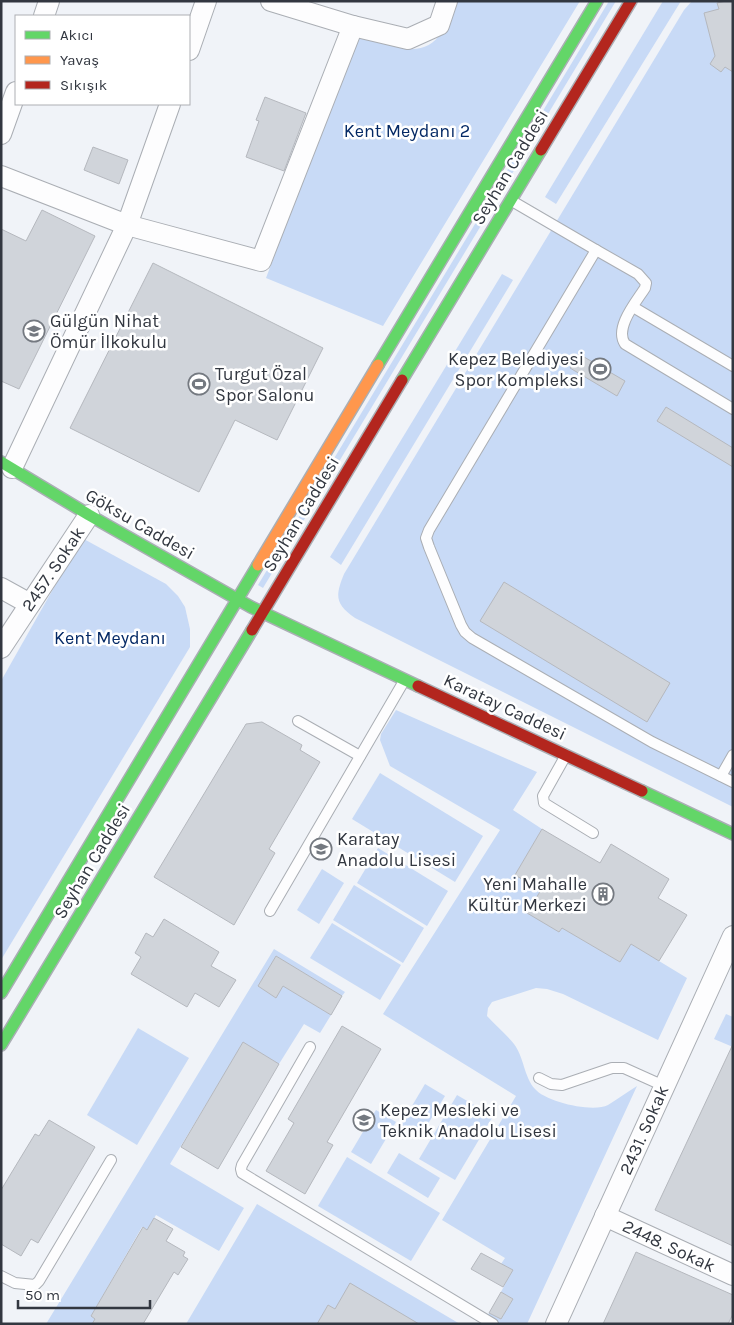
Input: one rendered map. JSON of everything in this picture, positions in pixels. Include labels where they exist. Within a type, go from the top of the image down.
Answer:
[{"type":"street","points":[[44,15],[49,1]]},
{"type":"street","points":[[190,47],[206,1]]},
{"type":"street","points":[[276,2],[353,26],[408,39],[439,25],[447,1]]},
{"type":"street","name":"Seyhan Caddesi","points":[[1,993],[597,1]]},
{"type":"street","name":"Seyhan Caddesi","points":[[1,1045],[631,1]]},
{"type":"street","points":[[1,176],[127,225],[261,261],[353,26]]},
{"type":"street","points":[[1,134],[15,95]]},
{"type":"street","points":[[7,465],[127,225],[170,105]]},
{"type":"street","name":"Göksu Caddesi","points":[[7,465],[89,516],[262,613]]},
{"type":"street","name":"2457. Sokak","points":[[1,648],[89,516]]},
{"type":"street","points":[[1,588],[30,604]]},
{"type":"street","name":"Karatay Caddesi","points":[[262,613],[733,834]]},
{"type":"street","name":"2431. Sokak","points":[[556,1324],[664,1086],[728,959],[733,936]]},
{"type":"street","name":"2448. Sokak","points":[[605,1216],[733,1275]]},
{"type":"lane","points":[[511,200],[638,274],[646,283],[645,288],[623,325],[621,339],[625,344],[733,409]]},
{"type":"lane","points":[[596,250],[426,538],[460,625],[472,638],[652,742],[733,782]]},
{"type":"lane","points":[[633,307],[733,366]]},
{"type":"lane","points":[[270,911],[405,680]]},
{"type":"lane","points":[[298,721],[360,756]]},
{"type":"lane","points":[[566,755],[543,796],[544,802],[593,833]]},
{"type":"lane","points":[[721,776],[733,755]]},
{"type":"lane","points":[[310,1047],[242,1165],[242,1173],[493,1324]]},
{"type":"lane","points":[[538,1078],[551,1084],[562,1085],[612,1068],[624,1068],[664,1086]]},
{"type":"lane","points":[[1,1276],[15,1283],[22,1284],[35,1285],[39,1281],[112,1160]]},
{"type":"green space","name":"Kent Meydanı 2","points":[[453,1],[580,1],[383,326],[266,278],[358,34],[392,46],[415,49],[425,47],[434,41],[442,31]]},
{"type":"green space","points":[[609,1],[616,1],[263,588],[258,585]]},
{"type":"green space","points":[[663,1],[681,1],[556,204],[545,197]]},
{"type":"green space","name":"Kepez Belediyesi Spor Kompleksi","points":[[692,1],[733,1],[733,807],[355,618],[340,604],[338,594],[344,574],[684,10]]},
{"type":"green space","points":[[502,274],[513,280],[341,565],[330,557]]},
{"type":"green space","name":"Kent Meydanı","points":[[82,538],[166,584],[178,596],[185,607],[190,629],[190,647],[1,960],[1,681]]},
{"type":"green space","points":[[396,710],[537,772],[513,810],[542,829],[515,875],[541,890],[528,913],[559,932],[562,928],[620,962],[631,944],[687,978],[658,1040],[563,994],[547,989],[536,988],[492,1002],[488,1008],[487,1016],[511,1040],[520,1055],[528,1079],[541,1094],[559,1102],[592,1108],[608,1105],[637,1086],[527,1324],[493,1324],[485,1319],[489,1313],[501,1319],[513,1299],[501,1292],[512,1270],[501,1264],[505,1258],[442,1220],[516,1096],[383,1014],[500,830],[390,766],[380,740],[381,734]]},
{"type":"green space","points":[[380,773],[483,836],[455,882],[352,819]]},
{"type":"green space","points":[[378,848],[448,891],[427,926],[357,883]]},
{"type":"green space","points":[[322,869],[344,883],[319,924],[297,910]]},
{"type":"green space","points":[[354,885],[424,928],[403,963],[333,920]]},
{"type":"green space","points":[[332,923],[401,965],[380,1000],[310,958]]},
{"type":"green space","points":[[274,949],[345,992],[342,996],[276,956],[258,986],[276,998],[283,986],[331,1015],[320,1033],[304,1024],[279,1064],[243,1043],[170,1164],[244,1208],[219,1251],[156,1215],[149,1227],[152,1232],[142,1227],[91,1316],[95,1319],[92,1324],[46,1324]]},
{"type":"green space","points":[[726,1014],[733,1017],[733,1047],[714,1039]]},
{"type":"green space","points":[[138,1028],[189,1058],[137,1145],[87,1115]]},
{"type":"green space","points":[[425,1084],[445,1096],[420,1137],[400,1126]]},
{"type":"green space","points":[[457,1095],[493,1116],[455,1180],[419,1159]]},
{"type":"green space","points":[[376,1110],[396,1122],[371,1164],[351,1152]]},
{"type":"green space","points":[[399,1153],[440,1178],[428,1198],[387,1173]]},
{"type":"green space","points":[[347,1157],[440,1213],[411,1261],[318,1206]]},
{"type":"green space","points":[[257,1204],[460,1324],[419,1324],[335,1309],[328,1305],[317,1324],[186,1324]]},
{"type":"building","points":[[733,1],[733,72],[725,67],[721,72],[710,64],[715,56],[704,13],[719,9],[717,3]]},
{"type":"building","points":[[265,97],[306,113],[284,171],[246,157],[259,121],[256,120]]},
{"type":"building","points":[[93,147],[128,160],[119,184],[84,170]]},
{"type":"building","points":[[42,210],[95,236],[19,389],[1,381],[1,229],[26,241]]},
{"type":"building","name":"Turgut Özal Spor Salonu","points":[[153,263],[323,348],[277,440],[235,420],[199,492],[70,428]]},
{"type":"building","points":[[579,354],[625,381],[617,396],[570,368]]},
{"type":"building","points":[[666,407],[733,448],[733,467],[657,421]]},
{"type":"building","points":[[504,582],[670,683],[647,722],[480,621]]},
{"type":"building","points":[[262,722],[302,745],[300,750],[320,762],[269,849],[275,853],[234,925],[154,877],[246,724]]},
{"type":"building","name":"Yeni Mahalle Kültür Merkezi","points":[[542,829],[600,863],[611,844],[669,879],[658,898],[687,915],[659,961],[631,944],[620,962],[562,928],[559,932],[527,913],[541,890],[515,875]]},
{"type":"building","points":[[164,919],[219,952],[211,966],[236,980],[219,1007],[195,993],[187,1007],[131,974],[141,957],[135,953],[146,933],[153,937]]},
{"type":"building","points":[[276,956],[342,996],[331,1015],[283,986],[276,998],[258,986]]},
{"type":"building","points":[[342,1026],[381,1049],[327,1142],[333,1145],[305,1194],[266,1171],[294,1123],[288,1119]]},
{"type":"building","points":[[243,1042],[279,1064],[218,1169],[181,1147]]},
{"type":"building","points":[[733,1044],[733,1246],[655,1210]]},
{"type":"building","points":[[49,1120],[95,1147],[38,1243],[31,1239],[21,1256],[1,1244],[1,1190],[35,1134],[39,1136]]},
{"type":"building","points":[[154,1218],[173,1229],[166,1241],[185,1252],[183,1256],[188,1259],[178,1275],[174,1272],[143,1324],[92,1324],[95,1319],[91,1316],[143,1227],[147,1230]]},
{"type":"building","points":[[636,1252],[733,1295],[733,1314],[728,1324],[603,1324]]},
{"type":"building","points":[[481,1253],[513,1270],[503,1287],[471,1269]]},
{"type":"building","points":[[350,1283],[419,1324],[317,1324],[328,1305],[335,1309]]},
{"type":"building","points":[[501,1292],[513,1299],[501,1319],[489,1313]]},
{"type":"traffic: fast","points":[[378,365],[597,1]]},
{"type":"traffic: fast","points":[[402,380],[541,150]]},
{"type":"traffic: fast","points":[[1,462],[89,515],[251,607],[418,686]]},
{"type":"traffic: fast","points":[[1,993],[258,565]]},
{"type":"traffic: fast","points":[[1,1045],[252,630]]},
{"type":"traffic: fast","points":[[642,791],[733,834]]},
{"type":"traffic: slow","points":[[258,565],[378,365]]},
{"type":"traffic: jam","points":[[541,150],[631,1]]},
{"type":"traffic: jam","points":[[252,630],[402,380]]},
{"type":"traffic: jam","points":[[418,686],[642,791]]},
{"type":"place","name":"Gülgün Nihat Ömür İlkokulu","points":[[34,331]]},
{"type":"place","name":"Kepez Belediyesi Spor Kompleksi","points":[[600,369]]},
{"type":"place","name":"Turgut Özal Spor Salonu","points":[[199,384]]},
{"type":"place","name":"Karatay Anadolu Lisesi","points":[[321,849]]},
{"type":"place","name":"Yeni Mahalle Kültür Merkezi","points":[[603,894]]},
{"type":"place","name":"Kepez Mesleki ve Teknik Anadolu Lisesi","points":[[364,1120]]}]
